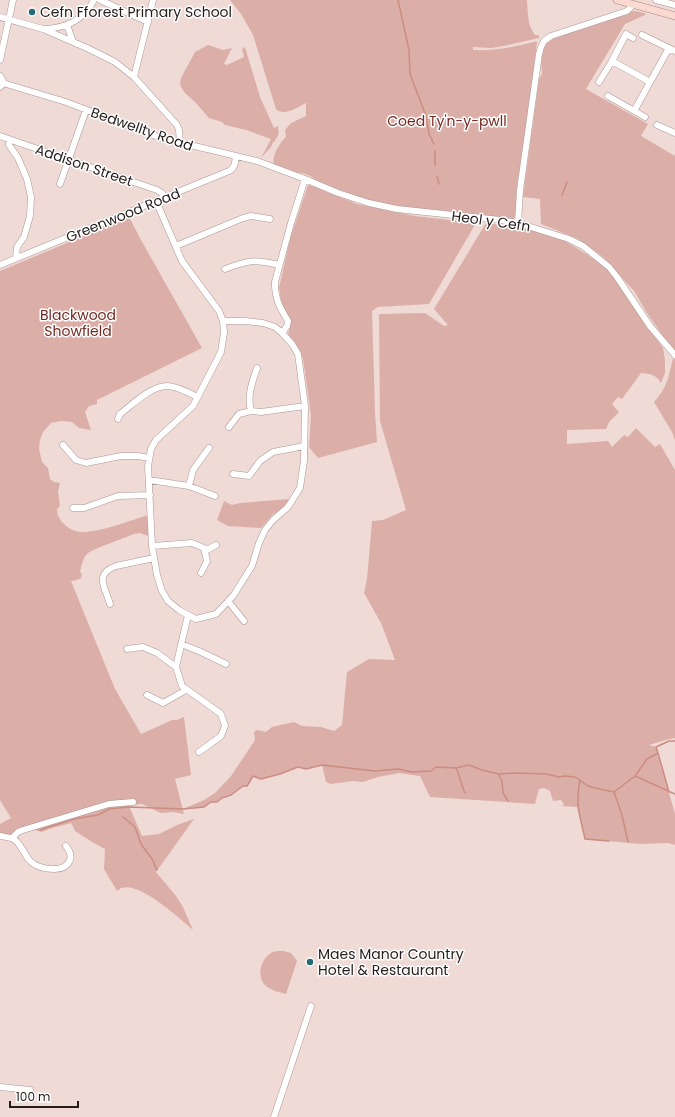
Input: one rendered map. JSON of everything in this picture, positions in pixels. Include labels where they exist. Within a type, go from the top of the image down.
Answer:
[{"type":"main road","points":[[616,0],[675,16]]},
{"type":"street","points":[[0,60],[13,0]]},
{"type":"street","points":[[43,30],[57,28],[78,20],[86,13],[94,0]]},
{"type":"street","points":[[100,0],[148,22]]},
{"type":"street","points":[[134,77],[153,0]]},
{"type":"street","points":[[651,10],[655,0],[675,5]]},
{"type":"street","points":[[518,223],[520,190],[536,76],[541,47],[544,41],[551,36],[627,11],[632,5]]},
{"type":"street","points":[[0,18],[9,19],[43,30],[87,48],[115,62],[134,77],[176,125],[179,130],[180,143]]},
{"type":"street","points":[[67,25],[73,42]]},
{"type":"street","points":[[599,82],[626,34],[633,38]]},
{"type":"street","points":[[634,111],[650,82],[672,49],[642,35]]},
{"type":"street","points":[[612,61],[650,82]]},
{"type":"street","points":[[0,76],[2,79],[1,85]]},
{"type":"street","name":"Bedwellty Road","points":[[1,85],[66,102],[161,138],[260,162],[305,179]]},
{"type":"street","points":[[608,96],[645,117]]},
{"type":"street","points":[[60,184],[86,110]]},
{"type":"street","points":[[657,125],[674,131]]},
{"type":"street","name":"Addison Street","points":[[0,136],[157,190],[162,193],[165,198]]},
{"type":"street","points":[[9,139],[8,144],[18,158],[27,179],[31,196],[30,216],[24,237],[17,247],[16,258]]},
{"type":"street","name":"Greenwood Road","points":[[0,265],[232,169],[236,156]]},
{"type":"street","points":[[282,333],[287,326],[288,321],[280,308],[274,289],[291,224],[305,179]]},
{"type":"street","name":"Heol y Cefn","points":[[305,179],[338,193],[382,207],[518,223],[569,239],[583,246],[609,267],[650,326],[675,355]]},
{"type":"street","points":[[156,201],[183,263],[219,310],[223,320],[224,333],[221,352],[193,406],[156,440],[151,449],[148,466],[152,546],[157,575],[162,590],[168,601],[179,610],[196,619],[216,614],[233,596],[252,566],[259,543],[265,530],[273,520],[288,507],[300,488],[304,461],[304,406],[298,354],[292,344],[275,327],[263,323],[223,320]]},
{"type":"street","points":[[176,246],[243,218],[251,216],[267,220]]},
{"type":"street","points":[[225,268],[255,260],[280,265]]},
{"type":"street","points":[[251,411],[249,396],[250,390],[258,373]]},
{"type":"street","points":[[114,411],[119,417],[153,390],[160,387],[176,387],[197,397]]},
{"type":"street","points":[[229,427],[239,414],[251,411],[261,412],[304,406]]},
{"type":"street","points":[[63,445],[66,453],[76,460],[86,463],[121,456],[138,456],[149,458]]},
{"type":"street","points":[[232,474],[249,476],[260,461],[273,452],[304,446]]},
{"type":"street","points":[[189,486],[193,470],[209,448]]},
{"type":"street","points":[[149,480],[189,486],[215,496]]},
{"type":"street","points":[[73,508],[84,508],[118,496],[150,495]]},
{"type":"street","points":[[152,546],[192,543],[204,548],[207,561],[202,573]]},
{"type":"street","points":[[205,551],[216,545]]},
{"type":"street","points":[[110,599],[104,591],[102,581],[107,571],[116,566],[154,558]]},
{"type":"street","points":[[228,601],[244,621]]},
{"type":"street","points":[[188,615],[176,666],[182,686],[221,714],[225,726],[221,736],[199,752]]},
{"type":"street","points":[[181,644],[226,664]]},
{"type":"street","points":[[127,650],[143,647],[157,653],[176,666]]},
{"type":"street","points":[[147,695],[163,703],[186,690]]},
{"type":"street","points":[[12,838],[18,832],[23,830],[109,804],[133,802]]},
{"type":"street","points":[[0,836],[12,838],[20,845],[32,863],[38,867],[48,869],[61,869],[69,862],[71,857],[66,846]]},
{"type":"street","points":[[274,1117],[311,1006]]},
{"type":"street","points":[[0,1087],[30,1090]]},
{"type":"green space","name":"Coed Ty'n-y-pwll","points":[[230,0],[527,0],[528,18],[532,31],[535,35],[539,35],[539,38],[491,48],[473,47],[473,50],[498,49],[537,41],[523,158],[518,177],[516,216],[513,219],[491,217],[385,204],[361,198],[316,181],[302,173],[298,173],[274,164],[273,161],[277,150],[281,142],[286,137],[285,130],[291,123],[306,116],[306,103],[287,112],[276,109],[253,35],[241,14]]},
{"type":"green space","points":[[634,11],[645,13],[645,15],[625,24],[586,89],[648,124],[641,136],[675,156],[675,351],[647,313],[634,291],[602,256],[578,239],[541,224],[540,199],[523,197],[539,79],[542,74],[541,60],[545,44],[554,38]]},
{"type":"green space","points":[[208,45],[223,50],[232,48],[224,64],[227,65],[244,57],[242,49],[245,47],[260,97],[274,128],[278,126],[277,138],[261,158],[271,139],[246,130],[225,125],[222,122],[209,118],[181,87],[181,78],[195,52]]},
{"type":"green space","points":[[308,185],[357,204],[415,216],[476,223],[429,304],[378,307],[372,311],[377,442],[318,458],[309,447],[311,415],[303,359],[296,344],[288,334],[290,326],[282,305],[279,288],[290,239]]},
{"type":"green space","name":"Blackwood Showfield","points":[[129,217],[202,348],[97,400],[97,404],[89,406],[85,412],[91,430],[79,428],[72,422],[61,421],[51,423],[43,432],[39,449],[42,462],[48,468],[50,479],[54,482],[60,483],[58,492],[60,506],[57,509],[59,518],[71,529],[82,532],[90,532],[115,526],[148,515],[148,536],[140,533],[134,534],[90,552],[87,554],[82,563],[80,572],[82,574],[81,578],[71,581],[115,689],[141,734],[172,720],[177,720],[184,717],[191,775],[175,779],[184,814],[173,812],[161,813],[142,804],[129,806],[142,836],[159,834],[194,819],[156,872],[176,896],[183,907],[193,930],[170,910],[139,890],[121,888],[117,891],[104,869],[105,849],[75,831],[71,823],[42,832],[27,828],[9,835],[0,834],[0,824],[11,818],[0,800],[0,271]]},
{"type":"green space","points":[[486,223],[526,228],[560,238],[602,264],[613,275],[663,348],[665,373],[661,383],[655,376],[641,373],[622,399],[618,397],[612,404],[619,412],[609,422],[606,429],[567,430],[567,444],[608,441],[612,447],[624,435],[628,437],[636,428],[655,447],[660,444],[675,470],[675,738],[649,745],[656,747],[675,814],[675,845],[668,843],[641,844],[585,839],[577,807],[562,806],[564,804],[561,800],[553,801],[550,791],[544,788],[539,789],[535,804],[430,797],[420,776],[399,773],[378,777],[363,782],[353,781],[331,784],[326,782],[322,765],[306,769],[298,767],[261,779],[253,776],[247,786],[242,786],[231,795],[222,798],[217,802],[211,802],[204,807],[183,809],[204,800],[215,793],[231,776],[255,740],[254,732],[257,730],[266,732],[272,727],[294,722],[302,726],[321,727],[334,731],[342,725],[347,672],[369,659],[395,660],[381,623],[364,593],[367,579],[372,521],[383,520],[406,510],[380,421],[379,314],[425,313],[444,326],[448,325],[434,309]]},
{"type":"green space","points":[[673,358],[675,360],[675,440],[672,432],[654,402],[665,387]]},
{"type":"green space","points":[[289,499],[281,510],[273,514],[261,528],[228,526],[217,520],[224,501],[232,505]]},
{"type":"green space","points":[[283,951],[291,953],[297,961],[286,994],[266,986],[260,973],[262,964],[267,956],[274,952]]},
{"type":"waterway","points":[[398,0],[409,50],[410,74],[426,116],[429,134],[434,144]]},
{"type":"waterway","points":[[435,151],[435,165]]},
{"type":"waterway","points":[[437,176],[439,184]]},
{"type":"waterway","points":[[562,195],[567,182]]},
{"type":"waterway","points":[[40,830],[74,819],[98,815],[109,809],[129,807],[183,809],[204,807],[211,802],[217,802],[222,798],[231,795],[243,786],[247,786],[253,776],[261,779],[298,767],[306,769],[322,765],[375,771],[398,769],[412,772],[431,771],[436,767],[456,768],[469,765],[499,774],[547,774],[559,777],[575,777],[588,786],[614,792],[635,776],[647,759],[658,753],[656,747],[669,741],[675,741]]},
{"type":"waterway","points":[[658,753],[669,792]]},
{"type":"waterway","points":[[456,768],[465,793]]},
{"type":"waterway","points":[[499,775],[502,781],[503,793],[508,801]]},
{"type":"waterway","points":[[635,776],[675,794]]},
{"type":"waterway","points":[[580,780],[578,803],[585,839],[609,841]]},
{"type":"waterway","points":[[614,792],[622,815],[628,842]]},
{"type":"waterway","points":[[123,817],[135,827],[141,844],[152,859],[157,870]]},
{"type":"place","name":"Cefn Fforest Primary School","points":[[32,12]]},
{"type":"place","name":"Maes Manor Country Hotel & Restaurant","points":[[310,962]]}]
